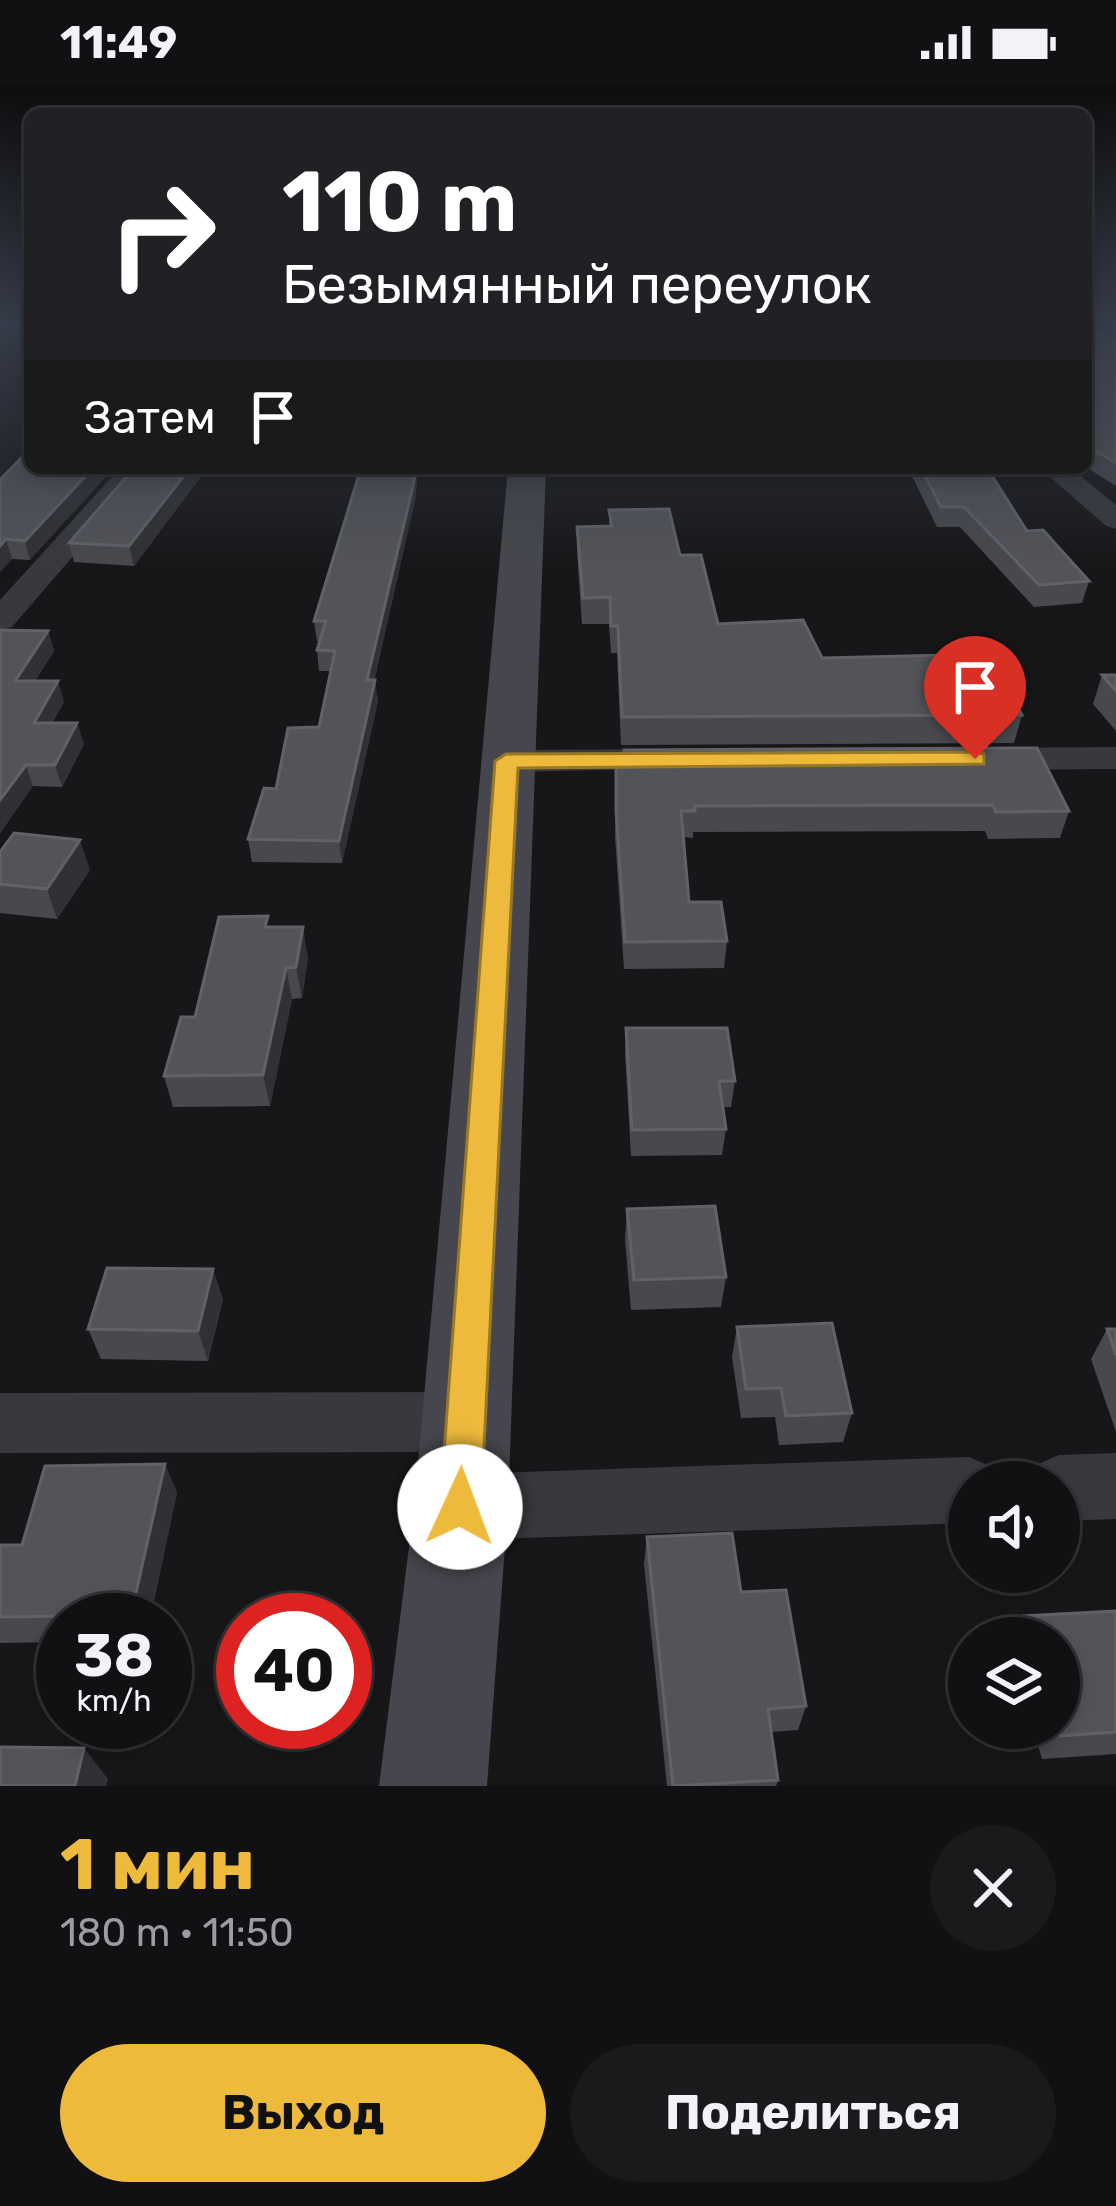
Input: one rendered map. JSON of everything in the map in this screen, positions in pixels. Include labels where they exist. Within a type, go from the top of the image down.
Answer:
[{"type":"street","points":[[0,620],[129,474]]},
{"type":"street","points":[[434,1786],[460,1507],[527,474]]},
{"type":"street","points":[[1061,474],[1116,520]]},
{"type":"street","points":[[952,759],[1116,758]]},
{"type":"street","points":[[506,761],[717,760]]},
{"type":"street","points":[[0,1423],[464,1422]]},
{"type":"street","points":[[1080,1487],[1116,1486]]},
{"type":"street","points":[[460,1507],[948,1491]]},
{"type":"building","points":[[1092,406],[1116,406],[1116,463],[1092,449]]},
{"type":"building","points":[[24,455],[24,474],[87,474],[25,541],[6,539],[0,546],[0,480]]},
{"type":"building","points":[[129,474],[185,474],[129,546],[69,543]]},
{"type":"building","points":[[359,474],[415,474],[367,680],[375,680],[339,841],[248,839],[264,788],[276,789],[288,728],[319,727],[335,651],[317,650],[326,621],[314,621]]},
{"type":"building","points":[[924,474],[991,474],[1027,531],[1043,530],[1089,581],[1039,585],[964,507],[941,507]]},
{"type":"building","points":[[669,509],[680,555],[701,555],[718,624],[803,620],[822,658],[949,655],[963,682],[1004,680],[1022,715],[622,717],[618,626],[611,626],[610,597],[583,598],[577,527],[612,526],[609,510]]},
{"type":"building","points":[[0,630],[48,631],[15,681],[58,681],[34,723],[77,723],[55,765],[26,765],[0,800]]},
{"type":"building","points":[[1102,675],[1116,675],[1116,691]]},
{"type":"building","points":[[1037,748],[1069,811],[996,812],[993,805],[695,806],[695,811],[681,811],[689,902],[721,902],[727,941],[625,942],[616,809],[616,760],[624,760],[624,750]]},
{"type":"building","points":[[14,833],[80,840],[47,889],[0,884],[0,852]]},
{"type":"building","points":[[268,916],[265,927],[303,927],[296,967],[286,968],[263,1075],[164,1076],[181,1017],[195,1017],[219,917]]},
{"type":"building","points":[[626,1028],[727,1028],[735,1081],[719,1081],[726,1129],[632,1130]]},
{"type":"building","points":[[715,1206],[726,1277],[634,1280],[627,1209]]},
{"type":"building","points":[[107,1268],[213,1269],[198,1331],[88,1329]]},
{"type":"building","points":[[832,1323],[852,1413],[786,1416],[781,1388],[746,1389],[737,1327]]},
{"type":"building","points":[[1107,1329],[1116,1329],[1116,1355]]},
{"type":"building","points":[[165,1464],[136,1593],[36,1593],[36,1616],[0,1617],[0,1545],[22,1545],[45,1466]]},
{"type":"building","points":[[732,1533],[741,1592],[786,1590],[806,1706],[768,1709],[778,1780],[673,1786],[647,1537]]},
{"type":"building","points":[[1116,1611],[1116,1732],[1080,1735],[1080,1617],[1023,1616]]},
{"type":"building","points":[[0,1747],[84,1749],[75,1786],[0,1786]]},
{"type":"route","points":[[460,1507],[506,761],[975,759]]}]
